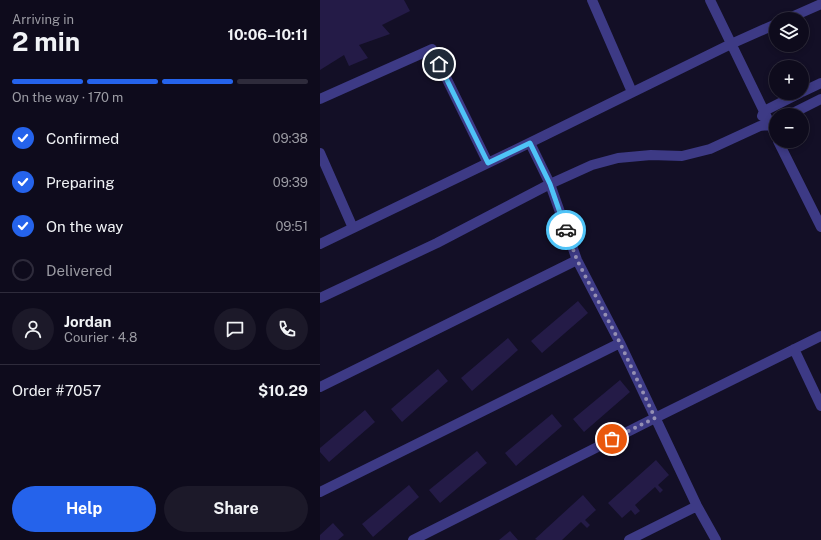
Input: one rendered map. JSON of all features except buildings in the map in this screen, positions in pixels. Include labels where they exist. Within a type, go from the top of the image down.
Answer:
[{"type":"street","points":[[592,0],[632,92]]},
{"type":"street","points":[[710,0],[764,111],[769,118]]},
{"type":"street","points":[[803,12],[821,4]]},
{"type":"street","points":[[320,244],[731,44],[769,27]]},
{"type":"street","points":[[320,99],[432,49],[488,163]]},
{"type":"street","points":[[809,89],[821,83]]},
{"type":"street","points":[[803,108],[821,99]]},
{"type":"street","points":[[760,126],[764,111],[787,100]]},
{"type":"street","points":[[320,298],[437,243],[550,184],[592,165],[618,158],[682,156],[710,149],[760,126],[769,124]]},
{"type":"street","points":[[530,143],[550,184],[577,260],[620,343],[697,506],[716,540]]},
{"type":"street","points":[[782,148],[821,227]]},
{"type":"street","points":[[320,153],[353,228]]},
{"type":"street","points":[[320,387],[577,260]]},
{"type":"street","points":[[413,540],[821,336]]},
{"type":"street","points":[[320,492],[620,343]]},
{"type":"street","points":[[794,349],[821,406]]},
{"type":"street","points":[[628,540],[697,506]]},
{"type":"way so far","points":[[566,230],[577,260],[620,343],[655,418],[612,439]]},
{"type":"route","points":[[439,64],[488,163],[530,143],[550,184],[566,230]]}]
